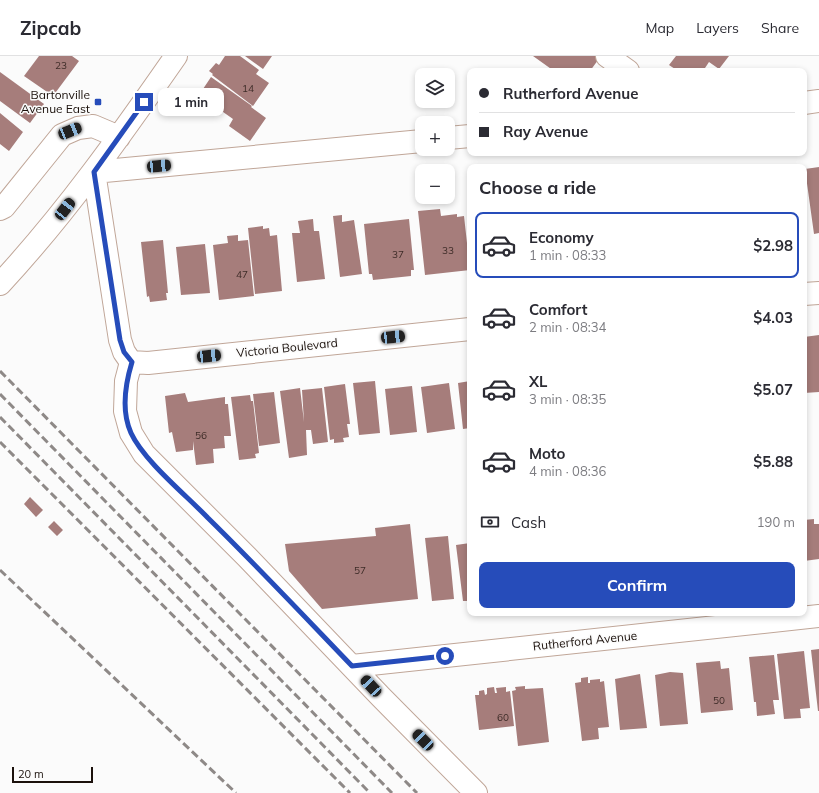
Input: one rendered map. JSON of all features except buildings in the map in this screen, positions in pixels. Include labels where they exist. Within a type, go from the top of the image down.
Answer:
[{"type":"street","points":[[0,284],[36,245],[94,172],[176,56]]},
{"type":"street","points":[[607,56],[624,68]]},
{"type":"street","points":[[807,103],[819,101]]},
{"type":"street","points":[[0,209],[4,207],[62,134],[78,128],[93,126],[119,137]]},
{"type":"street","points":[[455,137],[467,136]]},
{"type":"street","points":[[94,172],[415,142]]},
{"type":"street","points":[[94,172],[120,340],[124,352],[132,362],[126,381],[125,411],[131,433],[144,454],[247,557],[476,793]]},
{"type":"street","points":[[807,294],[819,293]]},
{"type":"street","name":"Victoria Boulevard","points":[[132,362],[148,363],[467,329]]},
{"type":"street","name":"Rutherford Avenue","points":[[352,666],[819,616]]},
{"type":"railway","points":[[0,371],[417,793]]},
{"type":"railway","points":[[0,394],[392,793]]},
{"type":"railway","points":[[0,417],[370,793]]},
{"type":"railway","points":[[0,442],[350,793]]},
{"type":"railway","points":[[0,570],[236,793]]},
{"type":"place","name":"Bartonville Avenue East","points":[[98,102]]},
{"type":"route","points":[[144,102],[94,172],[120,340],[124,352],[132,362],[126,381],[125,411],[131,433],[144,454],[247,557],[352,666],[445,656]]}]
